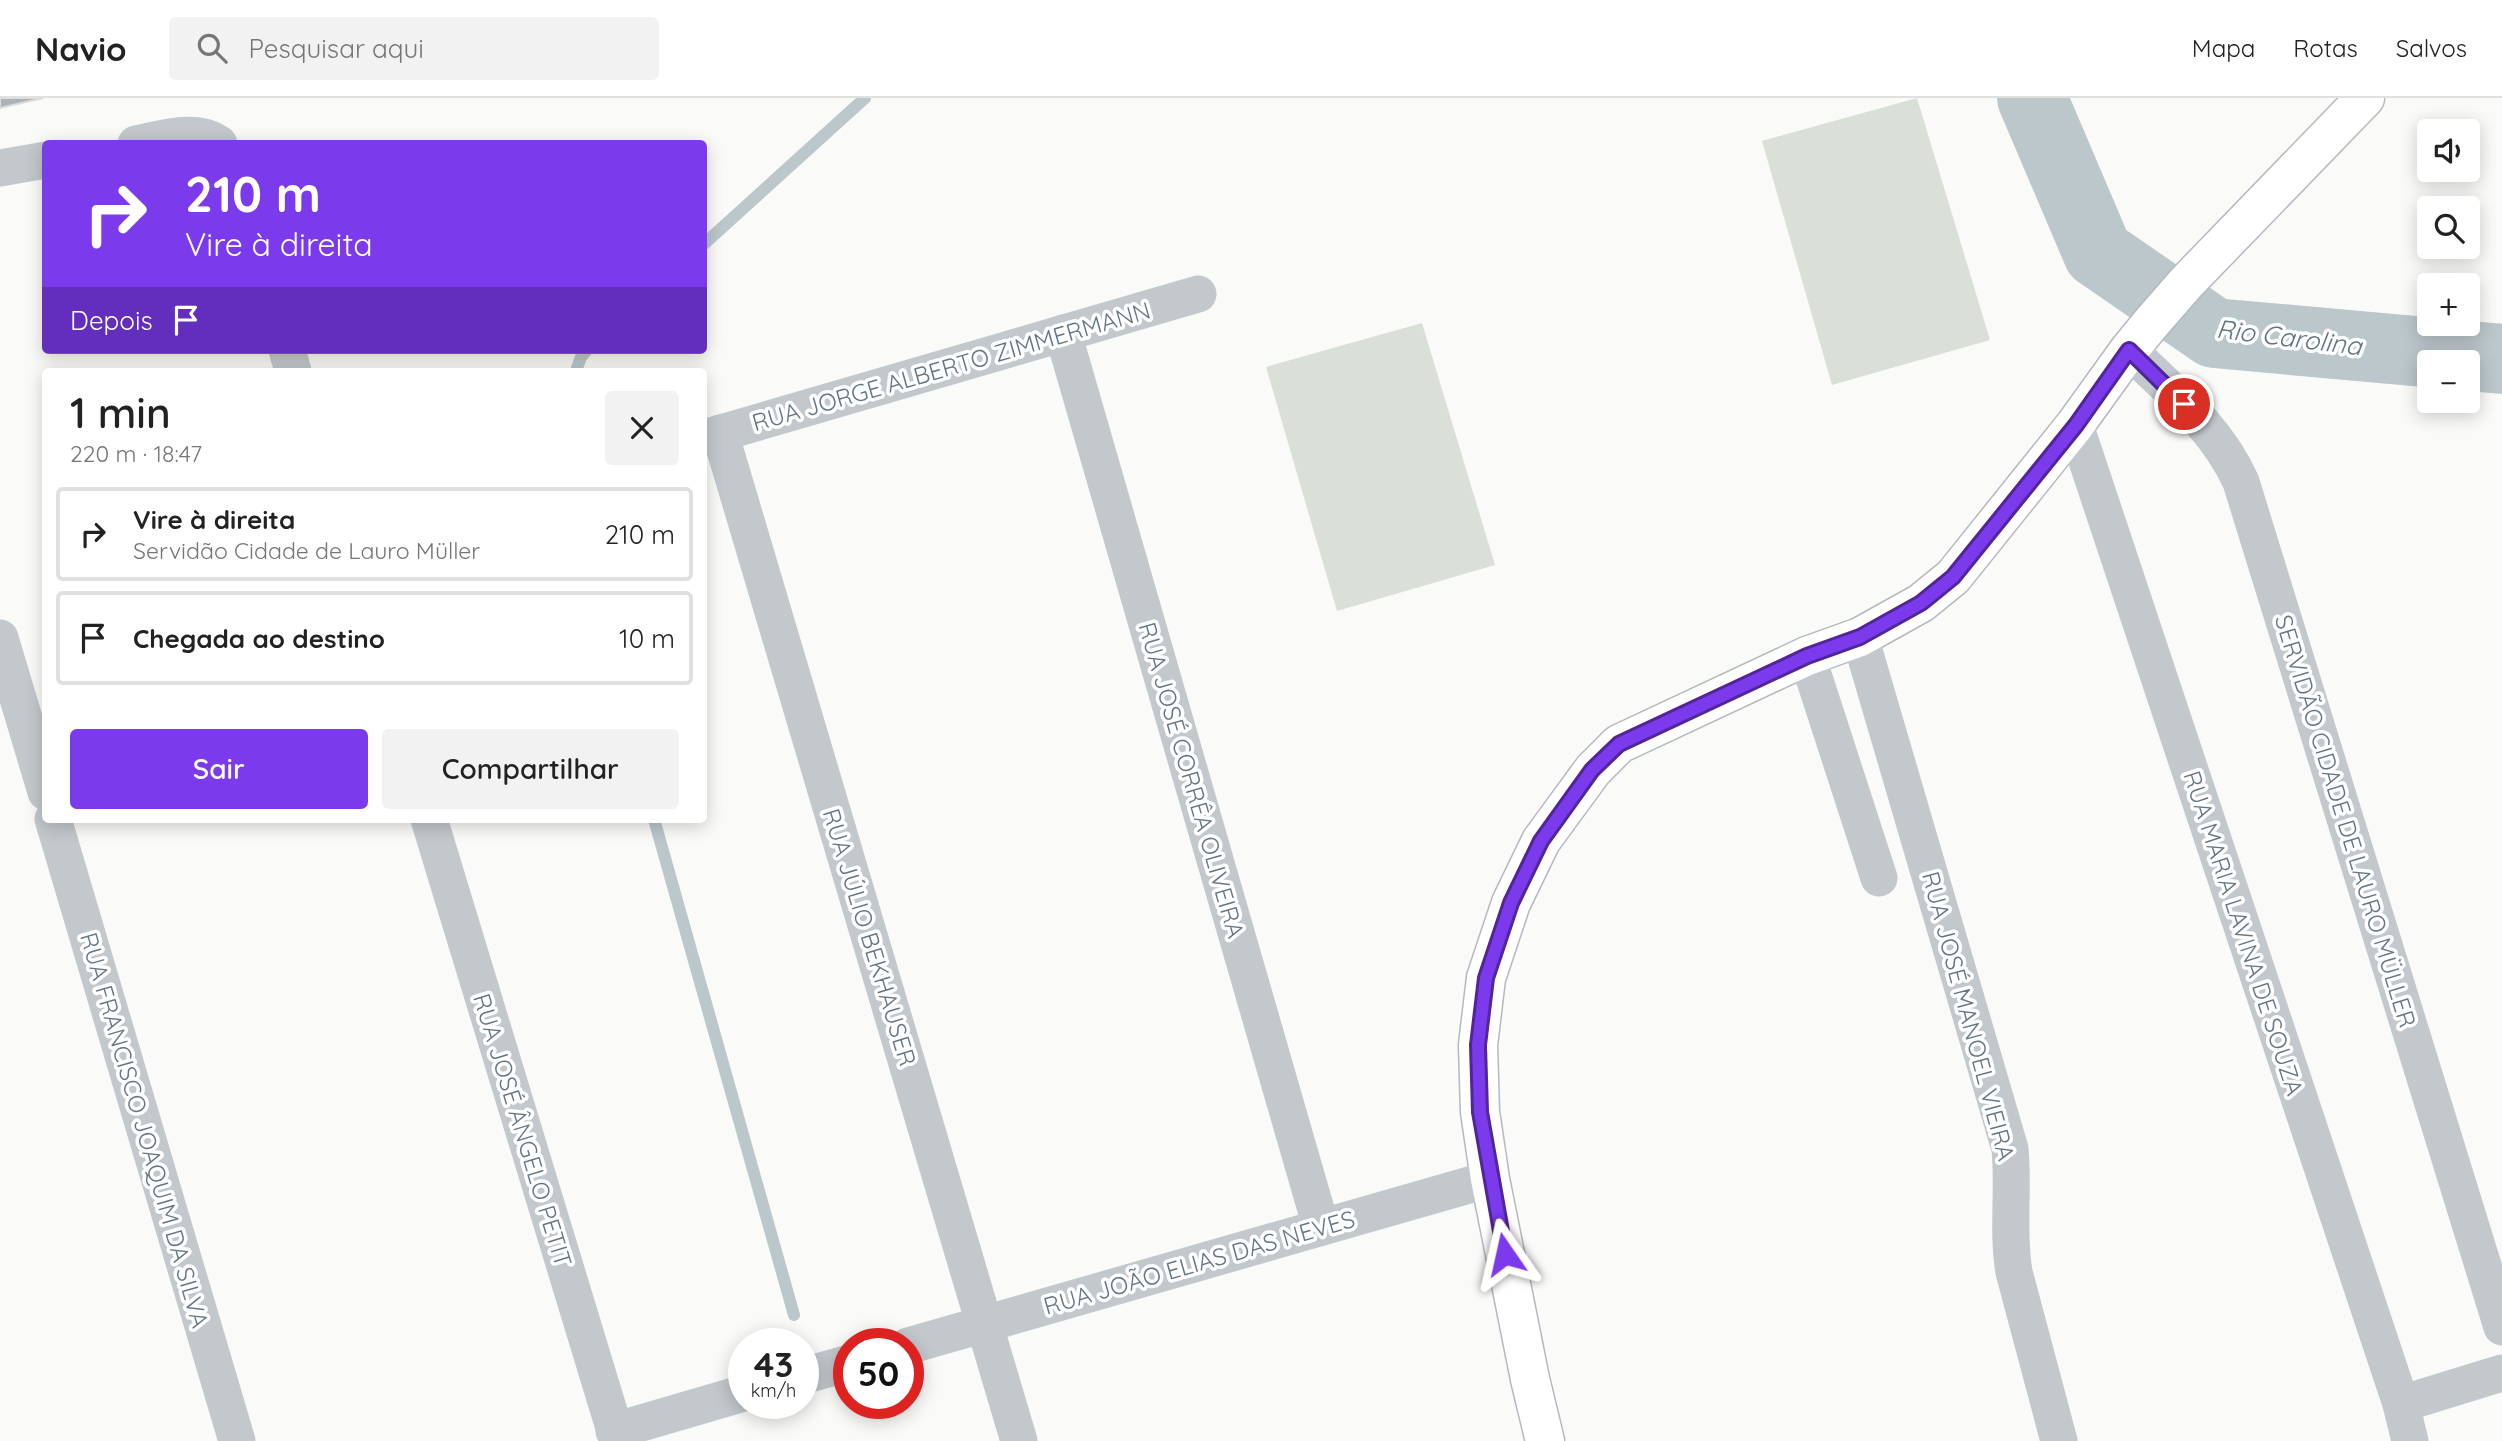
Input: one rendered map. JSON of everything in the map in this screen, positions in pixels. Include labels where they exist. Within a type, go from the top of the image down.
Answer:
[{"type":"main road","points":[[1545,1441],[1490,1179],[1480,1112],[1478,1045],[1486,978],[1511,903],[1541,841],[1592,770],[1619,744],[1807,656],[1860,637],[1921,603],[1953,577],[2076,425],[2141,336],[2186,283],[2365,98]]},
{"type":"street","points":[[157,140],[184,135],[208,140]]},
{"type":"street","points":[[0,168],[42,161]]},
{"type":"street","name":"RUA JORGE ALBERTO ZIMMERMANN","points":[[712,435],[1198,294]]},
{"type":"street","name":"RUA JOSÉ CORRÊA OLIVEIRA","points":[[1063,333],[1321,1227]]},
{"type":"street","name":"SERVIDÃO CIDADE DE LAURO MÜLLER","points":[[2141,336],[2232,460],[2241,482],[2502,1327]]},
{"type":"street","name":"RUA MARIA LAVINA DE SOUZA","points":[[2076,425],[2401,1405],[2410,1441]]},
{"type":"street","name":"RUA JÚLIO BEKHAUSER","points":[[712,435],[1019,1441]]},
{"type":"street","name":"RUA JOSÉ MANOEL VIEIRA","points":[[1860,637],[2010,1149],[2010,1251],[2059,1441]]},
{"type":"street","points":[[0,638],[42,779]]},
{"type":"street","points":[[1807,656],[1879,878]]},
{"type":"street","name":"RUA FRANCISCO JOAQUIM DA SILVA","points":[[54,823],[237,1441]]},
{"type":"street","name":"RUA JOSÉ ÂNGELO PETIT","points":[[430,823],[616,1436]]},
{"type":"street","name":"RUA JOÃO ELIAS DAS NEVES","points":[[924,1341],[1490,1179]]},
{"type":"street","points":[[2401,1405],[2502,1373]]},
{"type":"street","points":[[616,1436],[728,1398]]},
{"type":"shaded area","points":[[1917,98],[1990,340],[1832,385],[1762,141]]},
{"type":"shaded area","points":[[1422,323],[1495,565],[1337,611],[1266,367]]},
{"type":"building","points":[[0,98],[43,98],[0,108]]},
{"type":"waterway","points":[[707,241],[865,98]]},
{"type":"waterway","name":"Rio Carolina","points":[[2032,98],[2098,253],[2214,333],[2502,359]]},
{"type":"waterway","points":[[577,368],[584,354]]},
{"type":"waterway","points":[[655,823],[794,1315]]},
{"type":"route","points":[[1505,1254],[1480,1112],[1478,1045],[1486,978],[1511,903],[1541,841],[1592,770],[1619,744],[1807,656],[1860,637],[1921,603],[1953,577],[2076,425],[2129,350],[2184,404]]}]
